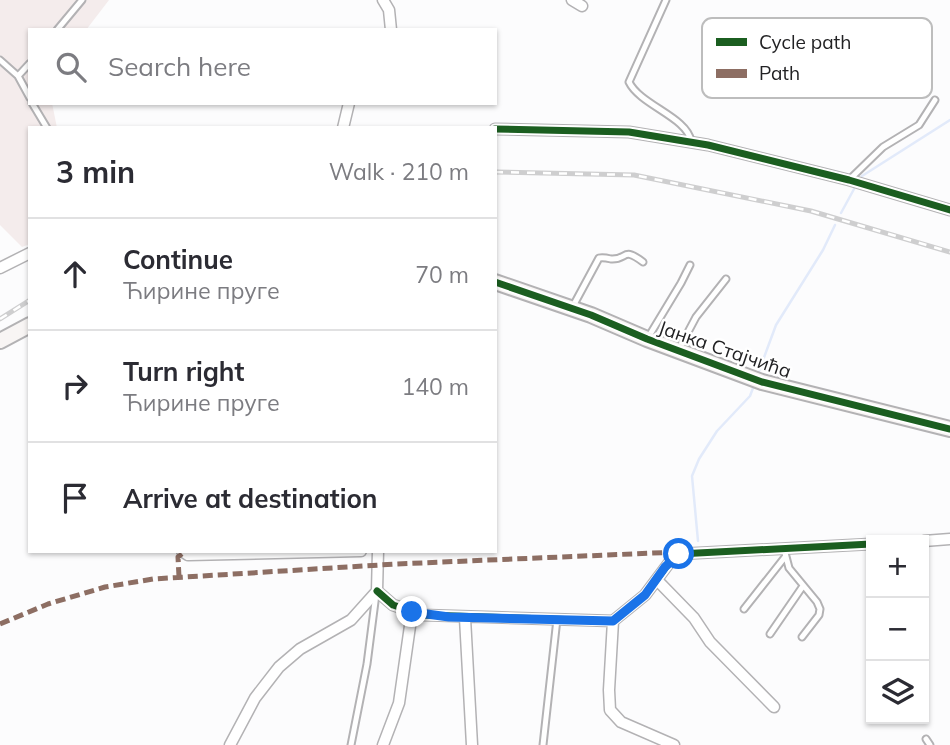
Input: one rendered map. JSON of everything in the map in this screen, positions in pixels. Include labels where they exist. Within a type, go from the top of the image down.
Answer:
[{"type":"street","points":[[383,0],[389,10],[391,28]]},
{"type":"street","points":[[572,0],[582,6]]},
{"type":"street","points":[[343,126],[349,105]]},
{"type":"street","points":[[497,130],[629,132],[691,143],[849,180],[950,210]]},
{"type":"street","points":[[2,263],[28,254]]},
{"type":"street","name":"Јанка Стајчића","points":[[497,283],[572,308],[762,382],[950,429]]},
{"type":"street","points":[[0,341],[28,326]]},
{"type":"street","points":[[929,541],[950,539]]},
{"type":"street","points":[[377,553],[377,591],[384,600],[412,612],[465,618],[613,621],[645,595],[672,559],[687,551],[784,553],[866,545]]},
{"type":"street","points":[[185,553],[274,553]]},
{"type":"street","points":[[657,580],[694,618],[709,642],[774,706]]},
{"type":"street","points":[[230,745],[255,698],[279,667],[300,649],[351,620],[377,591]]},
{"type":"street","points":[[383,745],[399,703],[412,612]]},
{"type":"street","points":[[465,618],[472,745]]},
{"type":"street","points":[[613,621],[610,710],[621,722],[674,745]]},
{"type":"lane","points":[[59,28],[82,0]]},
{"type":"lane","points":[[666,0],[629,82],[640,95],[686,130],[690,134],[691,143]]},
{"type":"lane","points":[[0,60],[18,76],[28,94]]},
{"type":"lane","points":[[18,76],[28,65]]},
{"type":"lane","points":[[849,180],[883,147],[919,125],[935,100]]},
{"type":"lane","points":[[33,105],[46,126]]},
{"type":"lane","points":[[572,308],[599,258],[614,258],[626,253],[643,262]]},
{"type":"lane","points":[[647,339],[690,265]]},
{"type":"lane","points":[[678,351],[696,317],[726,279]]},
{"type":"lane","points":[[784,553],[789,568],[817,602],[820,612],[802,637]]},
{"type":"lane","points":[[744,608],[784,553]]},
{"type":"lane","points":[[769,634],[803,586]]},
{"type":"lane","points":[[351,745],[367,664],[377,591]]},
{"type":"lane","points":[[543,745],[557,619]]},
{"type":"lane","points":[[926,738],[930,745]]},
{"type":"shaded area","points":[[0,0],[109,0],[88,28],[28,28],[28,105],[52,105],[57,126],[28,126],[28,245],[22,247],[0,225]]},
{"type":"waterway","points":[[862,176],[950,120]]},
{"type":"waterway","points":[[841,213],[854,189]]},
{"type":"waterway","points":[[759,371],[776,325],[823,250],[835,225]]},
{"type":"waterway","points":[[698,541],[692,476],[699,459],[717,431],[750,396],[753,388]]},
{"type":"railway","points":[[497,172],[634,175],[811,211],[950,252]]},
{"type":"railway","points":[[0,319],[28,301]]},
{"type":"marked path","points":[[0,624],[48,604],[105,587],[153,579],[396,564],[678,552]]},
{"type":"marked path","points":[[179,577],[178,557],[183,553]]},
{"type":"cycle path","points":[[497,129],[629,132],[708,145],[849,180],[950,210]]},
{"type":"cycle path","points":[[497,283],[591,315],[762,382],[950,429]]},
{"type":"cycle path","points":[[377,591],[393,605],[423,615],[613,621],[645,595],[672,559],[679,554],[866,544]]},
{"type":"route","points":[[412,612],[449,617],[613,621],[645,595],[665,567],[679,554]]}]
